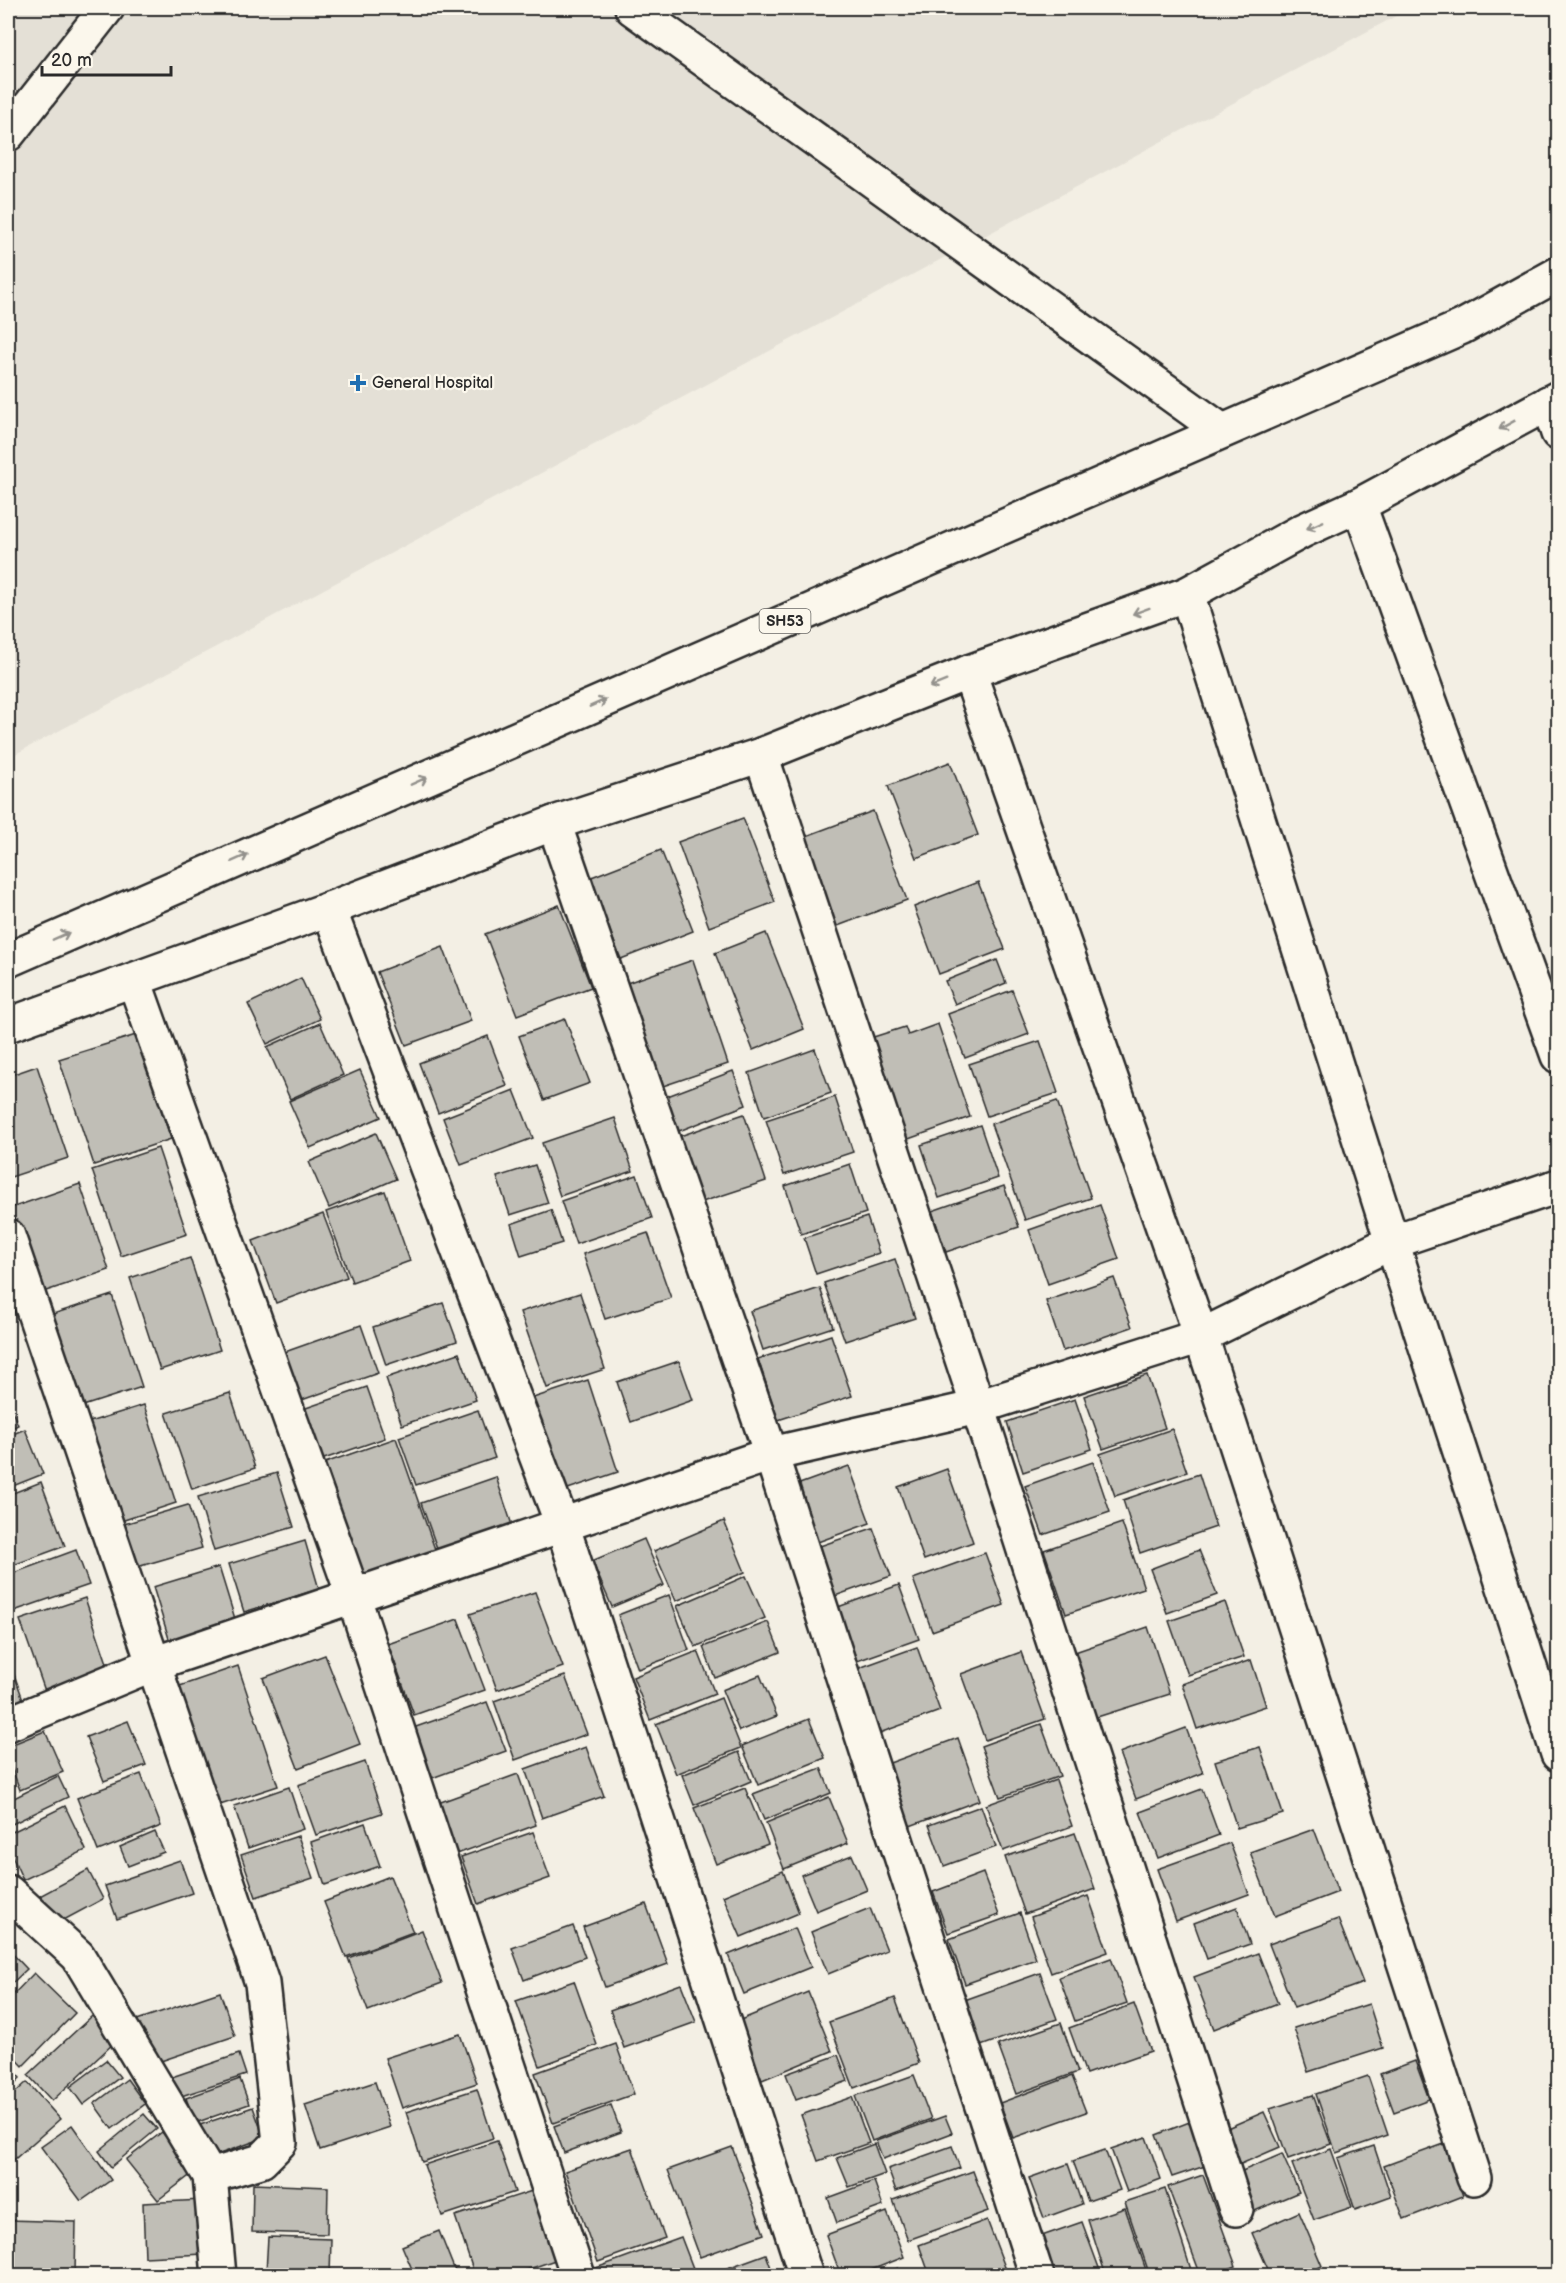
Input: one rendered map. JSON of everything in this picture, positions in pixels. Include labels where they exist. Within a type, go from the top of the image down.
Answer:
[{"type":"street","points":[[8,134],[107,8]]},
{"type":"street","points":[[632,8],[1222,431]]},
{"type":"street","name":"SH53","points":[[8,960],[1462,327],[1558,274]]},
{"type":"street","points":[[8,1024],[328,909],[554,823],[761,755],[969,672],[1187,594],[1302,531],[1555,411]]},
{"type":"street","points":[[1359,505],[1558,1056]]},
{"type":"street","points":[[1187,594],[1392,1242],[1558,1754]]},
{"type":"street","points":[[969,672],[1201,1336],[1474,2178]]},
{"type":"street","points":[[761,755],[978,1407],[1236,2209]]},
{"type":"street","points":[[554,823],[771,1454],[1037,2276]]},
{"type":"street","points":[[328,909],[562,1524],[806,2276]]},
{"type":"street","points":[[134,980],[353,1595],[578,2276]]},
{"type":"street","points":[[8,1724],[153,1664],[771,1454],[978,1407],[1201,1336],[1392,1242],[1558,1186]]},
{"type":"street","points":[[8,1236],[262,1983],[280,2142],[261,2160],[210,2176]]},
{"type":"street","points":[[8,1892],[78,1956],[210,2176],[219,2276]]},
{"type":"shaded area","name":"General Hospital","points":[[8,8],[1411,8],[8,758]]},
{"type":"building","points":[[950,762],[978,835],[916,858],[888,786]]},
{"type":"building","points":[[873,811],[907,900],[835,927],[801,838]]},
{"type":"building","points":[[743,818],[775,902],[709,927],[678,842]]},
{"type":"building","points":[[661,850],[693,931],[621,959],[589,878]]},
{"type":"building","points":[[978,882],[1005,949],[939,974],[914,907]]},
{"type":"building","points":[[559,905],[591,987],[517,1015],[485,934]]},
{"type":"building","points":[[766,933],[804,1029],[753,1050],[715,953]]},
{"type":"building","points":[[443,947],[471,1021],[406,1045],[377,972]]},
{"type":"building","points":[[693,960],[728,1064],[657,1088],[621,985]]},
{"type":"building","points":[[997,960],[1006,983],[955,1004],[945,981]]},
{"type":"building","points":[[301,978],[320,1019],[267,1044],[248,1004]]},
{"type":"building","points":[[1012,990],[1029,1034],[965,1058],[948,1014]]},
{"type":"building","points":[[565,1019],[590,1083],[544,1100],[519,1036]]},
{"type":"building","points":[[320,1023],[343,1075],[290,1099],[267,1047]]},
{"type":"building","points":[[938,1024],[970,1117],[900,1142],[864,1040],[905,1027],[908,1035]]},
{"type":"building","points":[[136,1035],[171,1139],[94,1165],[59,1059]]},
{"type":"building","points":[[488,1036],[507,1086],[438,1113],[419,1063]]},
{"type":"building","points":[[1040,1041],[1058,1093],[987,1116],[969,1064]]},
{"type":"building","points":[[815,1049],[831,1093],[764,1117],[749,1073]]},
{"type":"building","points":[[37,1066],[68,1158],[8,1178],[8,1076]]},
{"type":"building","points":[[360,1070],[381,1117],[310,1148],[289,1101]]},
{"type":"building","points":[[733,1071],[746,1105],[679,1131],[665,1097]]},
{"type":"building","points":[[514,1090],[533,1138],[461,1165],[443,1118]]},
{"type":"building","points":[[835,1097],[853,1152],[784,1175],[766,1120]]},
{"type":"building","points":[[1057,1101],[1091,1198],[1025,1220],[991,1124]]},
{"type":"building","points":[[744,1114],[766,1181],[702,1202],[680,1136]]},
{"type":"building","points":[[615,1118],[633,1171],[560,1196],[542,1143]]},
{"type":"building","points":[[980,1125],[998,1178],[939,1198],[921,1145]]},
{"type":"building","points":[[376,1133],[396,1179],[329,1208],[309,1162]]},
{"type":"building","points":[[158,1148],[187,1234],[121,1256],[92,1170]]},
{"type":"building","points":[[850,1164],[866,1213],[801,1234],[785,1186]]},
{"type":"building","points":[[535,1165],[548,1203],[510,1215],[497,1177]]},
{"type":"building","points":[[637,1175],[652,1218],[576,1244],[561,1201]]},
{"type":"building","points":[[80,1184],[109,1270],[37,1294],[8,1209]]},
{"type":"building","points":[[1004,1186],[1019,1227],[946,1252],[932,1211]]},
{"type":"building","points":[[385,1191],[410,1261],[352,1282],[326,1212]]},
{"type":"building","points":[[1100,1205],[1119,1259],[1048,1284],[1029,1230]]},
{"type":"building","points":[[551,1210],[562,1243],[521,1256],[511,1224]]},
{"type":"building","points":[[323,1214],[347,1277],[276,1303],[253,1241]]},
{"type":"building","points":[[867,1217],[879,1253],[816,1274],[804,1238]]},
{"type":"building","points":[[648,1233],[671,1298],[605,1319],[583,1254]]},
{"type":"building","points":[[190,1258],[220,1350],[160,1370],[130,1278]]},
{"type":"building","points":[[895,1259],[915,1318],[845,1341],[824,1283]]},
{"type":"building","points":[[1114,1278],[1132,1327],[1063,1351],[1046,1301]]},
{"type":"building","points":[[820,1288],[833,1327],[763,1350],[750,1311]]},
{"type":"building","points":[[580,1293],[605,1369],[547,1388],[520,1312]]},
{"type":"building","points":[[112,1295],[142,1387],[80,1407],[50,1315]]},
{"type":"building","points":[[443,1303],[457,1341],[386,1365],[373,1327]]},
{"type":"building","points":[[361,1325],[378,1373],[299,1401],[282,1353]]},
{"type":"building","points":[[831,1335],[852,1396],[778,1420],[758,1359]]},
{"type":"building","points":[[459,1353],[476,1400],[402,1425],[386,1378]]},
{"type":"building","points":[[679,1361],[693,1400],[631,1422],[617,1382]]},
{"type":"building","points":[[1147,1375],[1165,1428],[1103,1449],[1084,1396]]},
{"type":"building","points":[[588,1380],[618,1472],[562,1491],[533,1398]]},
{"type":"building","points":[[367,1387],[385,1438],[321,1460],[303,1409]]},
{"type":"building","points":[[230,1393],[255,1468],[192,1489],[166,1413]]},
{"type":"building","points":[[1075,1399],[1092,1449],[1023,1472],[1007,1422]]},
{"type":"building","points":[[8,1401],[18,1425],[8,1430]]},
{"type":"building","points":[[144,1405],[176,1503],[115,1523],[83,1424]]},
{"type":"building","points":[[478,1410],[495,1458],[416,1485],[399,1437]]},
{"type":"building","points":[[25,1429],[43,1474],[8,1488],[8,1436]]},
{"type":"building","points":[[1172,1429],[1187,1472],[1115,1496],[1100,1454]]},
{"type":"building","points":[[396,1438],[437,1555],[366,1580],[325,1463]]},
{"type":"building","points":[[1093,1462],[1110,1512],[1043,1535],[1025,1486]]},
{"type":"building","points":[[849,1466],[870,1523],[815,1543],[794,1486]]},
{"type":"building","points":[[947,1469],[973,1542],[924,1560],[898,1487]]},
{"type":"building","points":[[277,1473],[294,1527],[214,1551],[198,1497]]},
{"type":"building","points":[[1199,1474],[1216,1527],[1140,1553],[1123,1500]]},
{"type":"building","points":[[496,1477],[512,1525],[438,1551],[421,1503]]},
{"type":"building","points":[[41,1482],[65,1546],[8,1567],[8,1495]]},
{"type":"building","points":[[188,1505],[202,1548],[137,1567],[124,1524]]},
{"type":"building","points":[[724,1521],[745,1572],[676,1601],[654,1551]]},
{"type":"building","points":[[1122,1523],[1144,1588],[1066,1614],[1044,1550]]},
{"type":"building","points":[[873,1528],[891,1576],[835,1596],[817,1547]]},
{"type":"building","points":[[644,1539],[664,1585],[612,1607],[592,1561]]},
{"type":"building","points":[[305,1541],[319,1589],[244,1612],[229,1564]]},
{"type":"building","points":[[76,1550],[89,1585],[11,1612],[8,1602],[8,1575]]},
{"type":"building","points":[[1199,1550],[1217,1595],[1167,1613],[1150,1569]]},
{"type":"building","points":[[985,1553],[1004,1605],[932,1631],[913,1579]]},
{"type":"building","points":[[219,1567],[236,1622],[170,1642],[153,1587]]},
{"type":"building","points":[[746,1576],[765,1618],[695,1647],[677,1606]]},
{"type":"building","points":[[899,1585],[919,1639],[857,1661],[838,1607]]},
{"type":"building","points":[[535,1592],[563,1667],[497,1690],[470,1614]]},
{"type":"building","points":[[669,1595],[689,1650],[638,1669],[618,1615]]},
{"type":"building","points":[[85,1598],[109,1669],[45,1691],[20,1620]]},
{"type":"building","points":[[1225,1602],[1244,1657],[1188,1675],[1169,1621]]},
{"type":"building","points":[[458,1619],[485,1690],[414,1715],[388,1644]]},
{"type":"building","points":[[768,1622],[780,1652],[715,1678],[703,1647]]},
{"type":"building","points":[[1148,1627],[1170,1694],[1094,1718],[1072,1653]]},
{"type":"building","points":[[917,1647],[940,1711],[871,1736],[848,1672]]},
{"type":"building","points":[[698,1651],[715,1694],[650,1720],[633,1677]]},
{"type":"building","points":[[1021,1652],[1045,1719],[985,1740],[961,1674]]},
{"type":"building","points":[[325,1655],[360,1744],[298,1768],[263,1678]]},
{"type":"building","points":[[8,1658],[24,1702],[8,1708]]},
{"type":"building","points":[[1251,1660],[1266,1706],[1197,1729],[1182,1684]]},
{"type":"building","points":[[238,1666],[278,1786],[217,1806],[177,1687]]},
{"type":"building","points":[[760,1675],[777,1716],[739,1731],[722,1690]]},
{"type":"building","points":[[565,1676],[587,1734],[515,1760],[494,1701]]},
{"type":"building","points":[[721,1698],[741,1748],[676,1774],[656,1724]]},
{"type":"building","points":[[487,1702],[506,1751],[432,1778],[413,1728]]},
{"type":"building","points":[[809,1719],[825,1758],[758,1785],[742,1746]]},
{"type":"building","points":[[128,1721],[146,1765],[104,1781],[86,1737]]},
{"type":"building","points":[[1041,1724],[1060,1776],[1000,1797],[981,1746]]},
{"type":"building","points":[[1186,1728],[1203,1773],[1136,1799],[1119,1753]]},
{"type":"building","points":[[45,1731],[63,1772],[20,1790],[8,1759],[8,1746]]},
{"type":"building","points":[[958,1738],[980,1800],[910,1826],[887,1764]]},
{"type":"building","points":[[586,1747],[604,1796],[542,1818],[525,1769]]},
{"type":"building","points":[[1260,1747],[1283,1814],[1237,1828],[1215,1761]]},
{"type":"building","points":[[739,1752],[751,1781],[694,1805],[682,1775]]},
{"type":"building","points":[[365,1762],[382,1813],[316,1835],[298,1785]]},
{"type":"building","points":[[821,1768],[831,1793],[764,1820],[753,1794]]},
{"type":"building","points":[[8,1773],[13,1788],[8,1790]]},
{"type":"building","points":[[141,1774],[161,1826],[98,1851],[77,1798]]},
{"type":"building","points":[[518,1774],[536,1825],[457,1854],[438,1803]]},
{"type":"building","points":[[58,1776],[68,1797],[8,1826],[8,1801]]},
{"type":"building","points":[[1056,1780],[1072,1826],[1003,1851],[986,1805]]},
{"type":"building","points":[[289,1787],[303,1829],[248,1848],[234,1806]]},
{"type":"building","points":[[745,1788],[768,1844],[716,1864],[694,1808]]},
{"type":"building","points":[[1202,1789],[1219,1835],[1158,1858],[1140,1812]]},
{"type":"building","points":[[829,1797],[848,1843],[784,1869],[766,1823]]},
{"type":"building","points":[[65,1806],[86,1850],[23,1880],[8,1847],[8,1834]]},
{"type":"building","points":[[981,1806],[996,1847],[944,1866],[929,1825]]},
{"type":"building","points":[[365,1823],[380,1866],[325,1885],[311,1842]]},
{"type":"building","points":[[1314,1829],[1338,1892],[1275,1916],[1250,1852]]},
{"type":"building","points":[[155,1832],[164,1852],[128,1866],[120,1847]]},
{"type":"building","points":[[533,1832],[550,1878],[478,1904],[461,1857]]},
{"type":"building","points":[[1075,1833],[1095,1889],[1025,1914],[1005,1857]]},
{"type":"building","points":[[298,1836],[313,1878],[256,1897],[241,1855]]},
{"type":"building","points":[[1230,1843],[1249,1894],[1176,1921],[1157,1869]]},
{"type":"building","points":[[852,1855],[867,1890],[816,1911],[801,1875]]},
{"type":"building","points":[[180,1860],[192,1893],[117,1919],[105,1886]]},
{"type":"building","points":[[88,1870],[103,1899],[49,1928],[34,1899]]},
{"type":"building","points":[[783,1871],[799,1913],[741,1937],[723,1896]]},
{"type":"building","points":[[983,1873],[999,1915],[948,1933],[933,1892]]},
{"type":"building","points":[[390,1876],[413,1932],[346,1957],[324,1902]]},
{"type":"building","points":[[1088,1896],[1108,1952],[1051,1973],[1031,1917]]},
{"type":"building","points":[[646,1904],[668,1964],[605,1987],[583,1927]]},
{"type":"building","points":[[1237,1907],[1250,1944],[1207,1959],[1194,1923]]},
{"type":"building","points":[[870,1908],[887,1950],[828,1974],[811,1932]]},
{"type":"building","points":[[1020,1913],[1036,1959],[965,1984],[949,1939]]},
{"type":"building","points":[[1338,1919],[1363,1983],[1294,2008],[1269,1944]]},
{"type":"building","points":[[573,1926],[585,1957],[524,1980],[512,1948]]},
{"type":"building","points":[[795,1928],[811,1967],[744,1994],[728,1955]]},
{"type":"building","points":[[422,1930],[442,1983],[368,2011],[348,1958]]},
{"type":"building","points":[[8,1949],[27,1969],[8,1987]]},
{"type":"building","points":[[1258,1953],[1278,2004],[1214,2029],[1194,1977]]},
{"type":"building","points":[[1111,1958],[1127,2003],[1075,2021],[1059,1977]]},
{"type":"building","points":[[34,1973],[75,2013],[23,2066],[8,2050],[8,2000]]},
{"type":"building","points":[[1040,1973],[1057,2019],[975,2048],[959,2002]]},
{"type":"building","points":[[574,1981],[597,2045],[540,2066],[516,2001]]},
{"type":"building","points":[[681,1984],[696,2022],[624,2048],[610,2010]]},
{"type":"building","points":[[220,1992],[235,2036],[152,2064],[137,2020]]},
{"type":"building","points":[[808,1992],[832,2051],[762,2080],[738,2021]]},
{"type":"building","points":[[895,1998],[919,2063],[854,2088],[829,2022]]},
{"type":"building","points":[[1134,2004],[1151,2051],[1086,2074],[1069,2028]]},
{"type":"building","points":[[1369,2004],[1383,2048],[1308,2072],[1294,2028]]},
{"type":"building","points":[[92,2016],[115,2042],[52,2101],[28,2075]]},
{"type":"building","points":[[1061,2023],[1078,2072],[1016,2094],[998,2045]]},
{"type":"building","points":[[460,2034],[477,2083],[402,2108],[385,2058]]},
{"type":"building","points":[[616,2044],[634,2094],[553,2123],[535,2073]]},
{"type":"building","points":[[239,2054],[246,2075],[175,2098],[169,2078]]},
{"type":"building","points":[[838,2055],[848,2081],[796,2100],[786,2074]]},
{"type":"building","points":[[106,2060],[120,2077],[83,2105],[70,2087]]},
{"type":"building","points":[[1415,2061],[1429,2099],[1394,2112],[1380,2074]]},
{"type":"building","points":[[8,2064],[20,2078],[8,2090]]},
{"type":"building","points":[[914,2075],[931,2119],[872,2141],[855,2096]]},
{"type":"building","points":[[1072,2076],[1086,2112],[1013,2138],[1000,2103]]},
{"type":"building","points":[[1368,2076],[1388,2135],[1336,2153],[1316,2094]]},
{"type":"building","points":[[127,2079],[145,2104],[112,2129],[94,2104]]},
{"type":"building","points":[[240,2079],[249,2104],[195,2123],[186,2098]]},
{"type":"building","points":[[27,2082],[60,2119],[8,2165],[8,2099]]},
{"type":"building","points":[[375,2082],[390,2127],[320,2150],[305,2105]]},
{"type":"building","points":[[477,2089],[493,2138],[422,2162],[406,2112]]},
{"type":"building","points":[[1313,2095],[1331,2144],[1288,2159],[1270,2109]]},
{"type":"building","points":[[852,2097],[869,2143],[818,2161],[801,2115]]},
{"type":"building","points":[[611,2105],[621,2132],[564,2153],[554,2126]]},
{"type":"building","points":[[253,2107],[264,2138],[211,2157],[200,2125]]},
{"type":"building","points":[[1264,2112],[1280,2147],[1241,2164],[1225,2129]]},
{"type":"building","points":[[144,2114],[157,2129],[111,2167],[99,2151]]},
{"type":"building","points":[[945,2116],[952,2133],[883,2159],[876,2141]]},
{"type":"building","points":[[1192,2121],[1208,2165],[1172,2177],[1156,2135]]},
{"type":"building","points":[[72,2125],[111,2180],[81,2201],[41,2147]]},
{"type":"building","points":[[162,2132],[193,2173],[158,2200],[126,2160]]},
{"type":"building","points":[[1146,2137],[1161,2179],[1127,2192],[1111,2149]]},
{"type":"building","points":[[497,2141],[515,2192],[442,2216],[424,2165]]},
{"type":"building","points":[[874,2144],[885,2174],[849,2187],[837,2158]]},
{"type":"building","points":[[1444,2144],[1463,2196],[1404,2219],[1384,2166]]},
{"type":"building","points":[[952,2146],[960,2168],[896,2191],[888,2169]]},
{"type":"building","points":[[1374,2146],[1391,2197],[1355,2210],[1338,2158]]},
{"type":"building","points":[[732,2147],[764,2234],[700,2257],[668,2170]]},
{"type":"building","points":[[632,2148],[665,2238],[598,2262],[565,2171]]},
{"type":"building","points":[[1331,2149],[1352,2207],[1314,2220],[1292,2164]]},
{"type":"building","points":[[1105,2150],[1120,2190],[1088,2201],[1073,2161]]},
{"type":"building","points":[[1282,2154],[1299,2192],[1250,2213],[1233,2175]]},
{"type":"building","points":[[1068,2164],[1082,2204],[1044,2218],[1029,2178]]},
{"type":"building","points":[[973,2171],[988,2211],[908,2240],[893,2200]]},
{"type":"building","points":[[1203,2175],[1236,2266],[1211,2276],[1201,2276],[1168,2187]]},
{"type":"building","points":[[874,2181],[883,2206],[837,2223],[828,2198]]},
{"type":"building","points":[[253,2184],[328,2187],[327,2234],[252,2232]]},
{"type":"building","points":[[1165,2189],[1193,2276],[1150,2276],[1125,2202]]},
{"type":"building","points":[[532,2191],[555,2260],[509,2276],[475,2276],[455,2216]]},
{"type":"building","points":[[202,2200],[204,2254],[145,2257],[143,2203]]},
{"type":"building","points":[[1125,2208],[1148,2276],[1106,2276],[1088,2220]]},
{"type":"building","points":[[887,2212],[904,2257],[856,2276],[841,2276],[826,2235]]},
{"type":"building","points":[[1299,2212],[1322,2266],[1301,2276],[1271,2276],[1252,2233]]},
{"type":"building","points":[[8,2220],[76,2222],[75,2274],[8,2273]]},
{"type":"building","points":[[987,2220],[1008,2275],[930,2276],[919,2245]]},
{"type":"building","points":[[1082,2222],[1102,2276],[1053,2276],[1039,2237]]},
{"type":"building","points":[[439,2231],[457,2276],[415,2276],[402,2246]]},
{"type":"building","points":[[268,2237],[331,2239],[330,2275],[266,2272]]},
{"type":"building","points":[[681,2237],[696,2276],[598,2276],[596,2268]]},
{"type":"building","points":[[766,2254],[774,2276],[725,2276],[722,2270]]},
{"type":"building","points":[[898,2268],[901,2276],[879,2276]]},
{"type":"building","points":[[342,2272],[412,2274],[412,2276],[342,2276]]},
{"type":"place","name":"General Hospital","points":[[358,383]]}]
